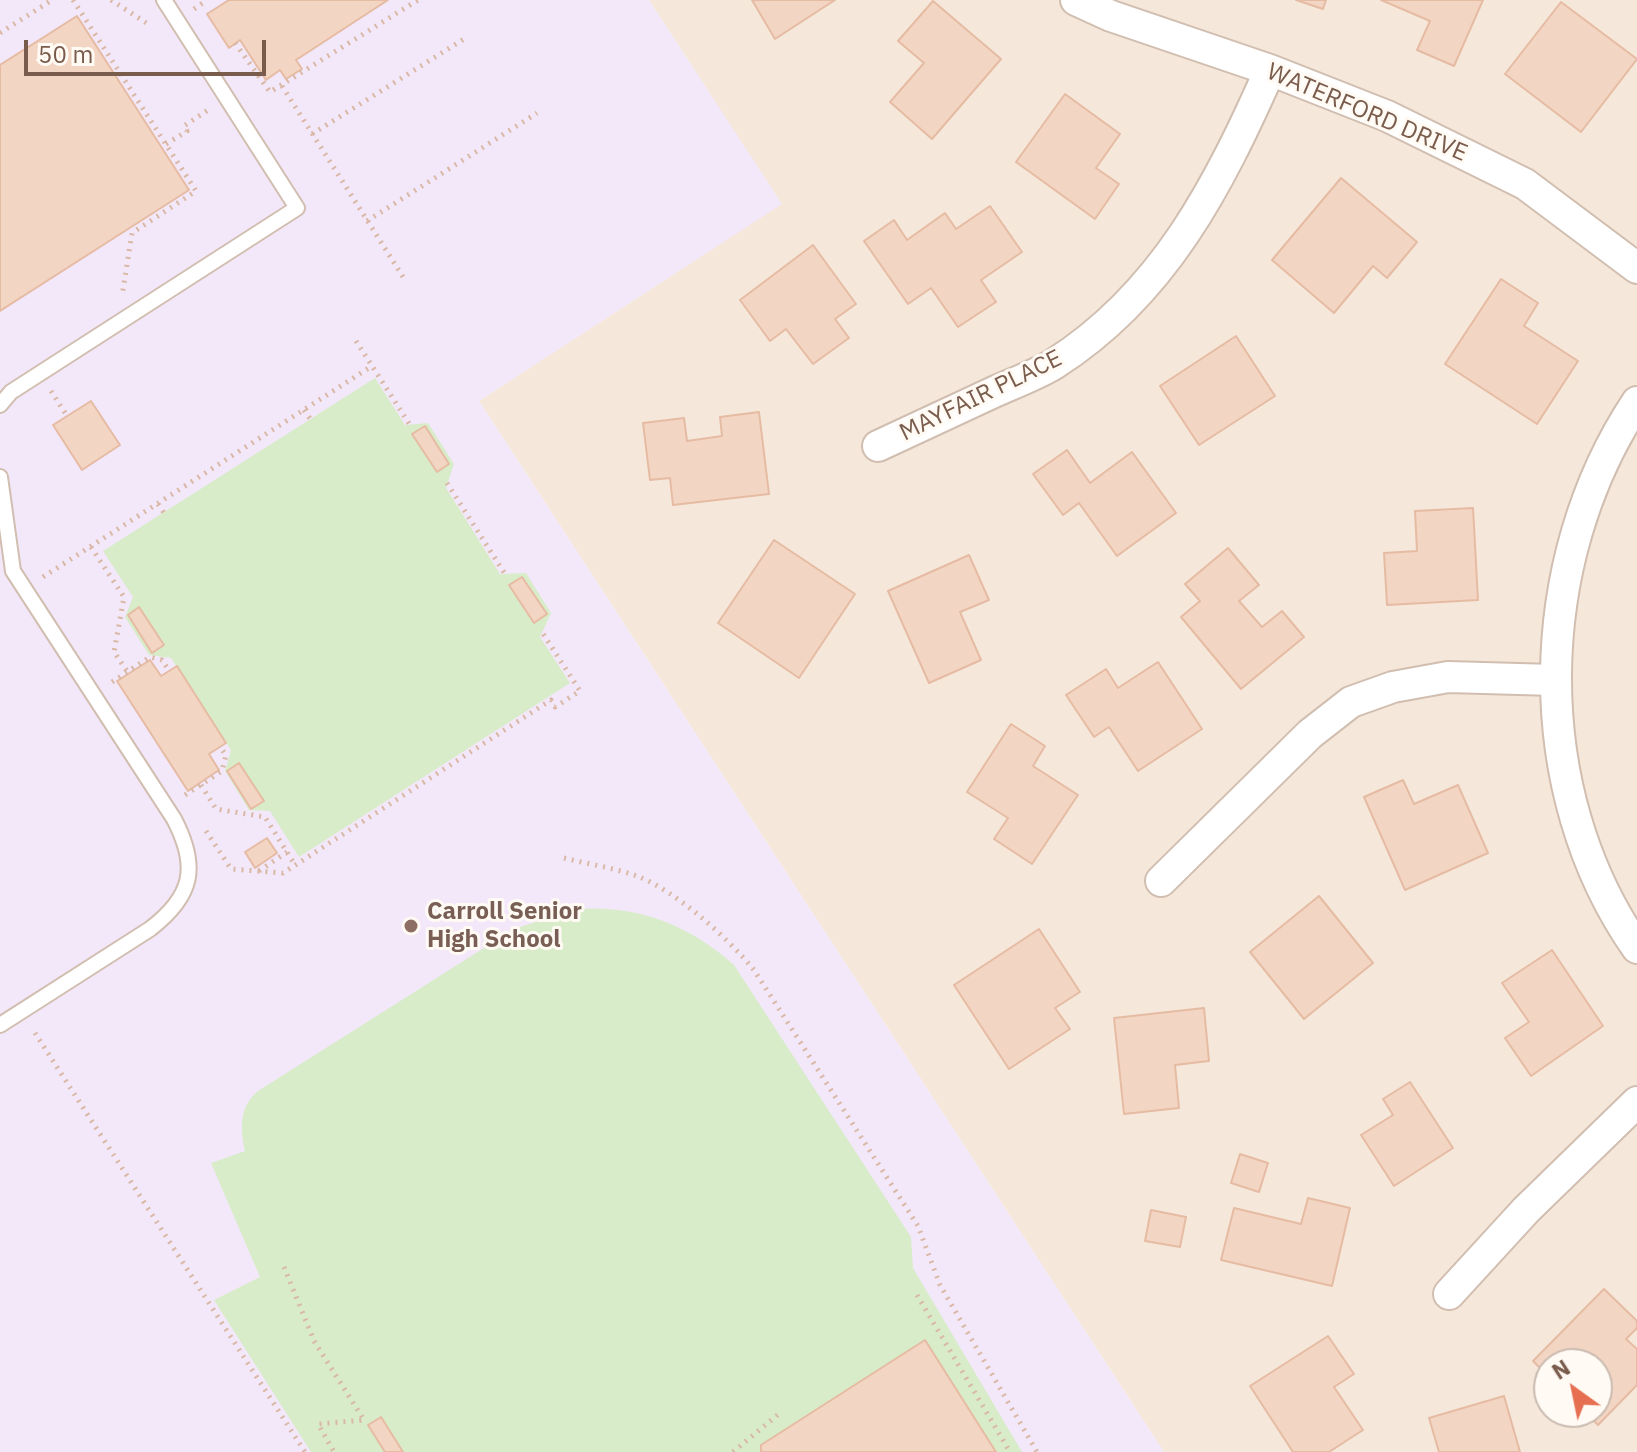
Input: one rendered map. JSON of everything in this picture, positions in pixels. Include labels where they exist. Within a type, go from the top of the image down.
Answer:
[{"type":"street","name":"WATERFORD DRIVE","points":[[1076,0],[1111,16],[1270,70],[1387,116],[1525,184],[1637,268]]},
{"type":"street","name":"MAYFAIR PLACE","points":[[878,446],[1052,366],[1102,331],[1134,299],[1186,231],[1226,168],[1270,70]]},
{"type":"street","points":[[1637,402],[1601,467],[1582,523],[1557,629],[1554,680],[1565,768],[1580,832],[1602,889],[1637,948]]},
{"type":"street","points":[[1161,881],[1310,734],[1351,702],[1393,687],[1448,677],[1554,680]]},
{"type":"street","points":[[1449,1294],[1526,1210],[1637,1102]]},
{"type":"lane","points":[[0,405],[11,392],[297,208],[164,0]]},
{"type":"lane","points":[[0,477],[9,552],[24,589],[174,819],[187,848],[189,877],[180,900],[159,922],[0,1025]]},
{"type":"path","points":[[0,33],[52,0]]},
{"type":"path","points":[[73,0],[196,191],[132,233],[120,293],[134,313]]},
{"type":"path","points":[[111,0],[148,23],[156,34]]},
{"type":"path","points":[[235,43],[264,89],[270,92],[418,0]]},
{"type":"path","points":[[312,134],[464,39]]},
{"type":"path","points":[[233,55],[239,50]]},
{"type":"path","points":[[282,86],[405,280]]},
{"type":"path","points":[[198,98],[206,111]]},
{"type":"path","points":[[367,221],[537,113]]},
{"type":"path","points":[[356,341],[410,425]]},
{"type":"path","points":[[24,589],[372,366]]},
{"type":"path","points":[[304,410],[311,420]]},
{"type":"path","points":[[447,483],[505,574]]},
{"type":"path","points":[[158,504],[164,513]]},
{"type":"path","points":[[91,547],[124,597],[114,652],[128,673]]},
{"type":"path","points":[[43,577],[51,590]]},
{"type":"path","points":[[199,820],[231,869],[283,873],[551,700],[555,707],[580,691],[542,632]]},
{"type":"path","points":[[111,682],[150,657],[162,660],[169,671]]},
{"type":"path","points":[[103,669],[119,695]]},
{"type":"path","points":[[184,796],[222,771],[226,755],[220,747]]},
{"type":"path","points":[[176,784],[191,808]]},
{"type":"path","points":[[201,785],[216,809],[265,817],[295,865]]},
{"type":"path","points":[[259,871],[287,852]]},
{"type":"path","points":[[564,858],[634,875],[658,886],[729,943],[754,970],[918,1226],[940,1285],[1037,1452]]},
{"type":"path","points":[[35,1033],[305,1452]]},
{"type":"path","points":[[284,1267],[314,1341],[364,1420],[318,1424],[334,1452]]},
{"type":"path","points":[[917,1295],[1007,1451]]},
{"type":"path","points":[[733,1452],[781,1412]]},
{"type":"shaded area","name":"Carroll Senior High School","points":[[0,0],[649,0],[782,204],[479,401],[1164,1452],[0,1452]]},
{"type":"shaded area","points":[[649,0],[1637,0],[1637,1452],[1164,1452],[479,401],[781,204]]},
{"type":"green space","points":[[375,378],[405,425],[428,423],[454,464],[446,488],[500,574],[526,573],[551,613],[540,637],[570,683],[299,857],[270,811],[249,810],[225,771],[231,750],[171,658],[149,655],[125,617],[133,597],[103,551]]},
{"type":"green space","points":[[576,909],[620,910],[661,920],[699,938],[734,965],[911,1237],[913,1268],[1022,1452],[311,1452],[214,1300],[260,1277],[211,1163],[245,1151],[242,1118],[247,1104],[258,1091],[514,929]]},
{"type":"building","points":[[229,0],[388,0],[296,60],[302,69],[286,79],[280,70],[266,80],[240,40],[229,48],[207,14]]},
{"type":"building","points":[[752,0],[835,0],[775,39]]},
{"type":"building","points":[[1296,0],[1326,0],[1323,9]]},
{"type":"building","points":[[1381,0],[1483,0],[1454,66],[1417,50],[1430,21]]},
{"type":"building","points":[[933,1],[1001,59],[932,139],[890,102],[924,63],[898,41]]},
{"type":"building","points":[[1561,2],[1637,59],[1581,132],[1505,74]]},
{"type":"building","points":[[77,16],[189,190],[0,311],[0,65]]},
{"type":"building","points":[[1065,94],[1120,134],[1096,168],[1119,184],[1095,219],[1016,162]]},
{"type":"building","points":[[1341,178],[1417,242],[1387,278],[1373,266],[1334,313],[1272,260]]},
{"type":"building","points":[[990,206],[1022,252],[981,280],[996,302],[958,327],[931,288],[908,304],[864,241],[894,220],[907,240],[945,213],[956,229]]},
{"type":"building","points":[[813,245],[856,304],[835,319],[849,338],[813,364],[786,329],[770,341],[740,300]]},
{"type":"building","points":[[1501,279],[1538,303],[1524,326],[1578,361],[1537,424],[1445,364]]},
{"type":"building","points":[[1236,336],[1275,396],[1199,445],[1160,386]]},
{"type":"building","points":[[91,401],[120,445],[82,470],[53,425]]},
{"type":"building","points":[[759,412],[769,494],[673,505],[670,478],[650,480],[643,423],[684,418],[687,441],[722,436],[720,417]]},
{"type":"building","points":[[425,426],[449,464],[437,472],[412,434]]},
{"type":"building","points":[[1067,450],[1090,483],[1132,452],[1176,513],[1117,556],[1079,503],[1063,515],[1033,474]]},
{"type":"building","points":[[1473,508],[1478,600],[1387,605],[1384,553],[1417,551],[1415,511]]},
{"type":"building","points":[[774,540],[855,594],[799,678],[718,623]]},
{"type":"building","points":[[1228,548],[1259,585],[1239,601],[1262,627],[1282,611],[1304,637],[1241,689],[1181,617],[1200,601],[1185,584]]},
{"type":"building","points":[[969,555],[989,600],[960,612],[981,660],[929,683],[888,591]]},
{"type":"building","points":[[522,577],[547,614],[534,623],[509,585]]},
{"type":"building","points":[[139,607],[164,645],[152,653],[128,615]]},
{"type":"building","points":[[150,660],[161,676],[177,666],[226,743],[209,754],[219,770],[188,791],[117,681]]},
{"type":"building","points":[[1158,662],[1202,729],[1138,771],[1109,727],[1094,737],[1066,695],[1106,669],[1118,688]]},
{"type":"building","points":[[1011,724],[1045,746],[1033,766],[1078,795],[1032,864],[994,839],[1008,818],[967,792]]},
{"type":"building","points":[[239,763],[264,801],[251,809],[227,771]]},
{"type":"building","points":[[1403,780],[1414,804],[1458,785],[1488,853],[1405,890],[1364,797]]},
{"type":"building","points":[[267,838],[277,853],[255,868],[245,852]]},
{"type":"building","points":[[1319,896],[1373,963],[1304,1019],[1250,952]]},
{"type":"building","points":[[1039,929],[1080,992],[1055,1008],[1070,1029],[1009,1069],[954,985]]},
{"type":"building","points":[[1552,950],[1603,1026],[1531,1076],[1505,1038],[1529,1022],[1502,983]]},
{"type":"building","points":[[1204,1008],[1209,1061],[1175,1065],[1179,1108],[1124,1114],[1114,1018]]},
{"type":"building","points":[[1410,1082],[1453,1148],[1394,1186],[1361,1135],[1393,1115],[1383,1099]]},
{"type":"building","points":[[1240,1154],[1268,1163],[1259,1192],[1231,1183]]},
{"type":"building","points":[[1308,1198],[1350,1208],[1332,1286],[1221,1260],[1234,1208],[1301,1224]]},
{"type":"building","points":[[1151,1210],[1186,1217],[1180,1247],[1145,1241]]},
{"type":"building","points":[[1604,1289],[1637,1321],[1637,1328],[1626,1339],[1637,1349],[1637,1385],[1613,1410],[1613,1348],[1546,1348]]},
{"type":"building","points":[[1328,1336],[1354,1374],[1334,1387],[1363,1430],[1329,1452],[1293,1452],[1250,1386]]},
{"type":"building","points":[[925,1340],[996,1452],[761,1452],[761,1445]]},
{"type":"building","points":[[1504,1396],[1520,1452],[1439,1452],[1429,1418]]},
{"type":"building","points":[[381,1417],[403,1452],[385,1452],[368,1425]]},
{"type":"place","name":"Carroll Senior High School","points":[[411,926]]}]
